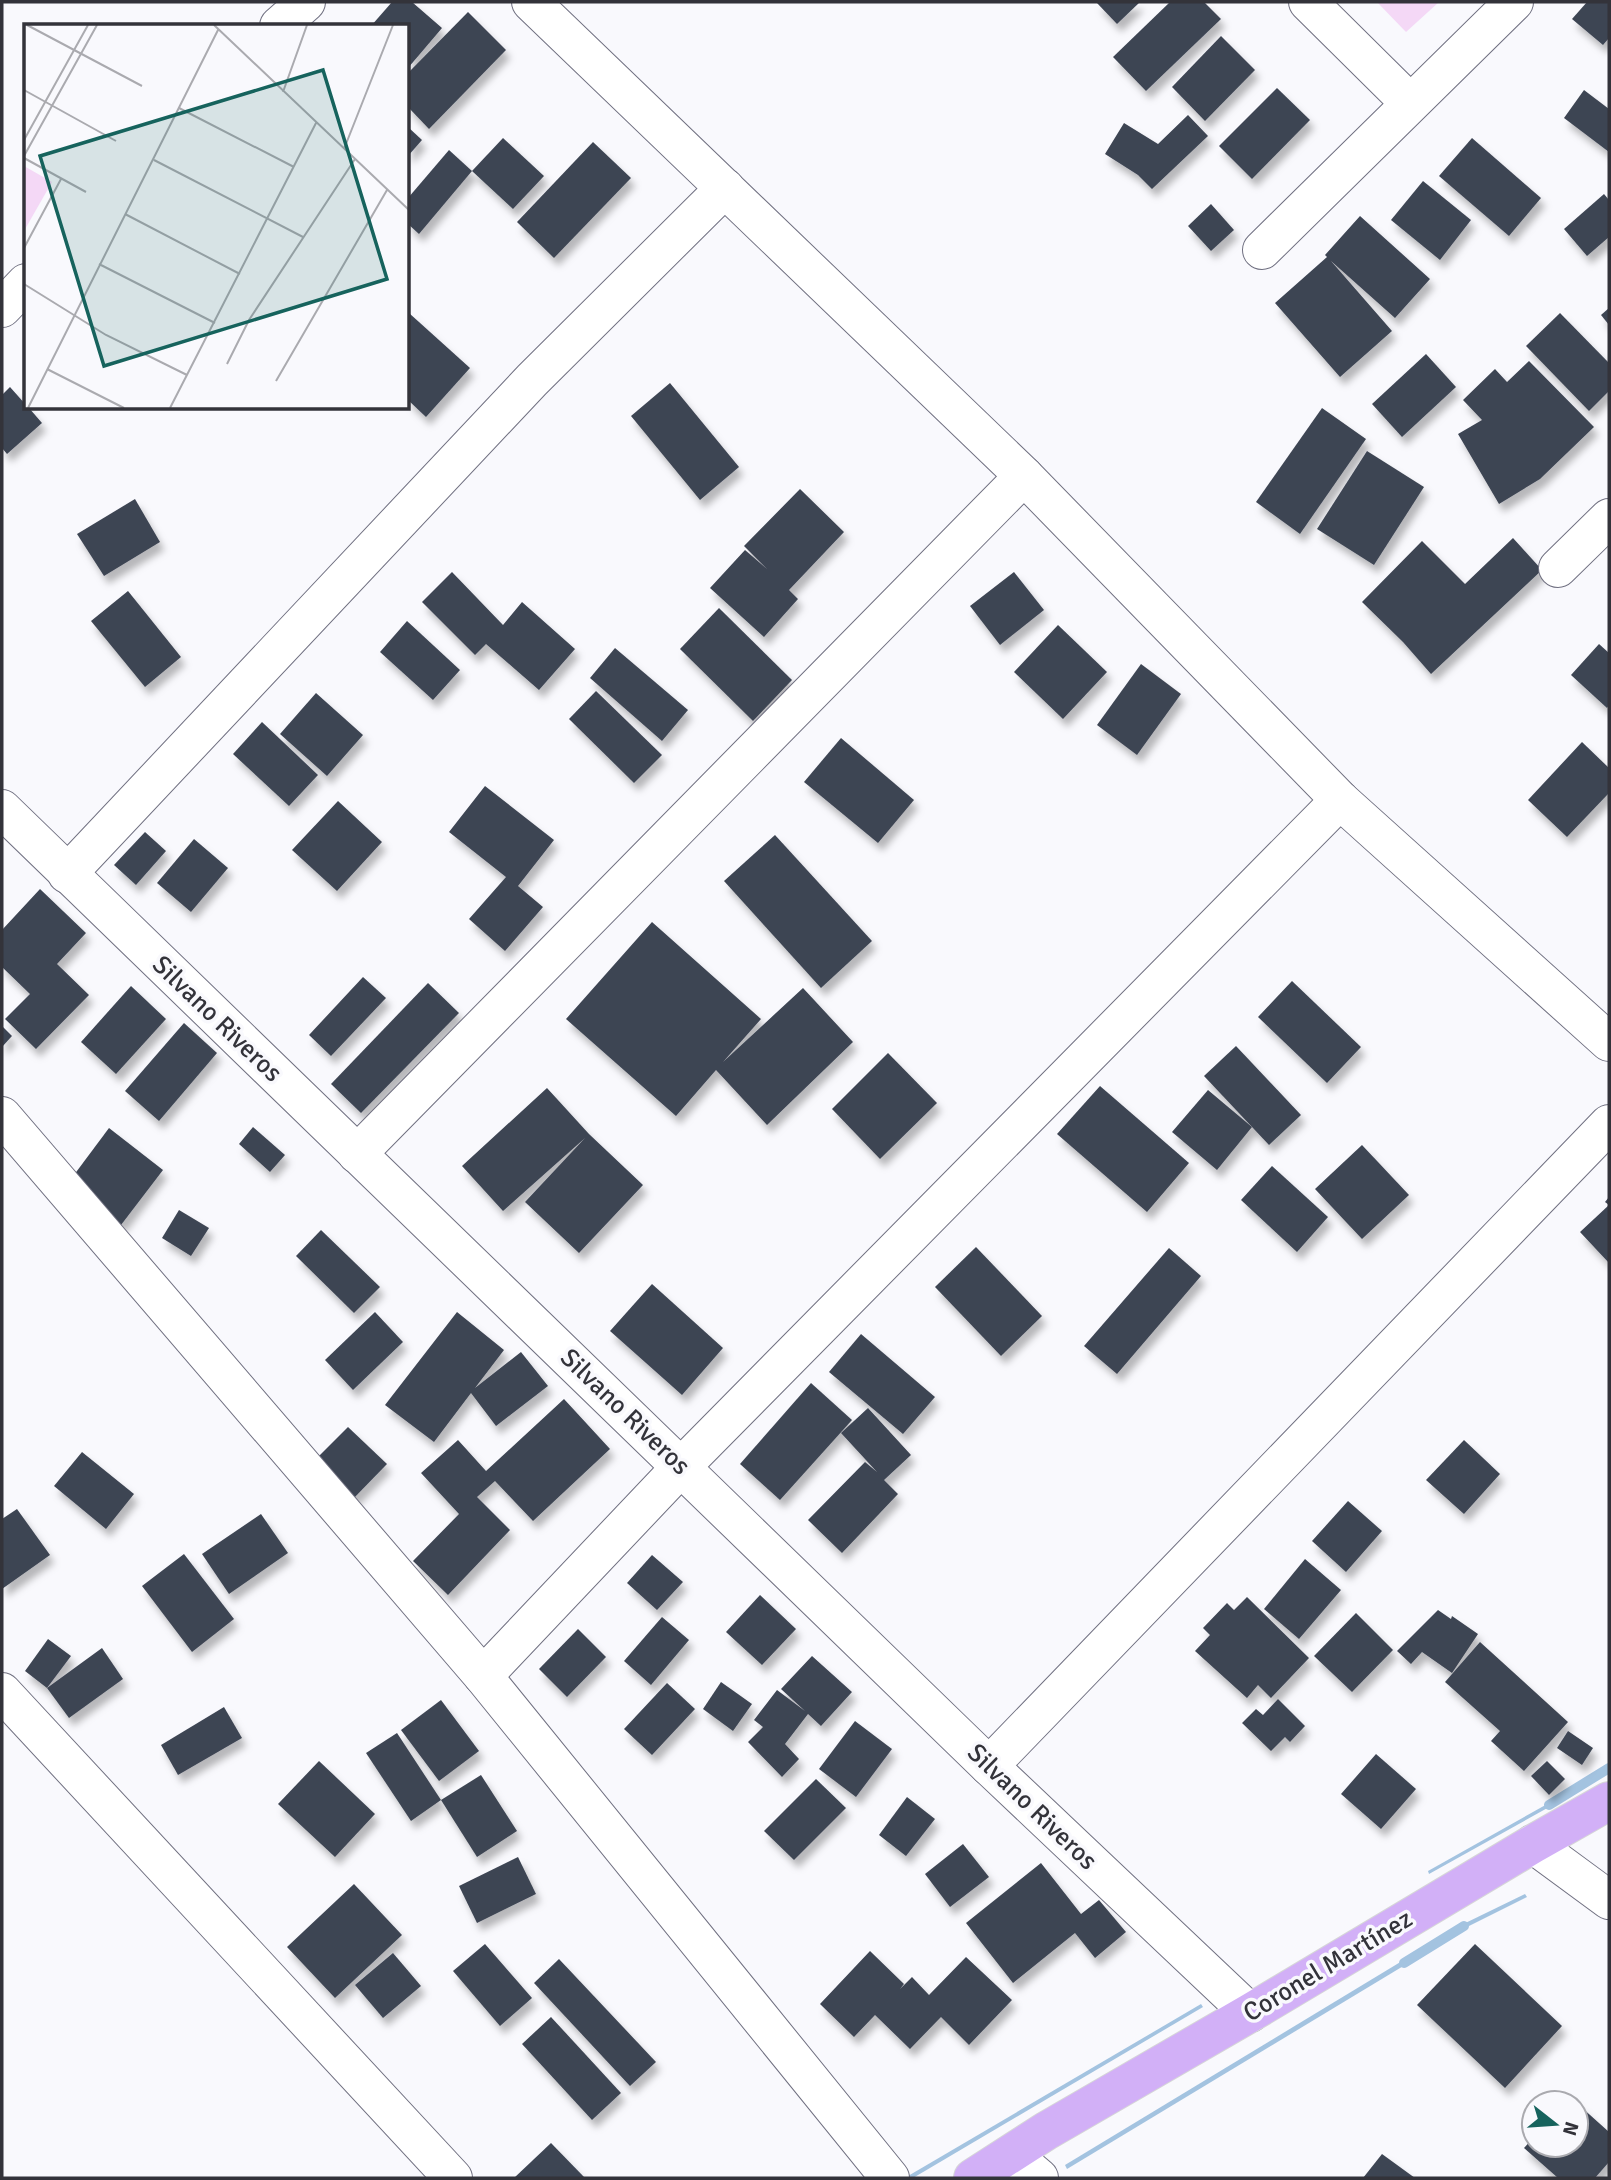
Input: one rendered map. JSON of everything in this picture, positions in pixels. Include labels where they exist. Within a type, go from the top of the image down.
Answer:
[{"type":"main road","name":"Coronel Martínez","points":[[1025,2166],[1046,2131],[1609,1801]]},
{"type":"main road","points":[[973,2178],[1025,2166]]},
{"type":"street","points":[[281,24],[306,2]]},
{"type":"street","points":[[531,2],[1024,476],[1340,800],[1609,1042]]},
{"type":"street","points":[[1308,2],[1409,103]]},
{"type":"street","points":[[1262,250],[1514,2]]},
{"type":"street","points":[[67,874],[532,380],[725,188]]},
{"type":"street","points":[[2,309],[24,285]]},
{"type":"street","points":[[357,1154],[1024,476]]},
{"type":"street","points":[[1558,568],[1609,518]]},
{"type":"street","points":[[483,1676],[682,1466],[1340,800]]},
{"type":"street","name":"Silvano Riveros","points":[[2,809],[989,1766],[1250,2013]]},
{"type":"street","points":[[2,1116],[483,1676],[890,2178]]},
{"type":"street","points":[[989,1766],[1609,1124]]},
{"type":"street","points":[[2,1692],[453,2178]]},
{"type":"street","points":[[1533,1844],[1609,1900]]},
{"type":"shaded area","points":[[1377,2],[1439,2],[1406,32]]},
{"type":"water","points":[[1558,1798],[1560,1801],[1429,1874],[1428,1871]]},
{"type":"water","points":[[1525,1894],[1527,1897],[1453,1934],[1451,1930]]},
{"type":"water","points":[[1412,1955],[1415,1959],[1067,2169],[1065,2165]]},
{"type":"water","points":[[1201,2004],[1203,2007],[913,2178],[908,2176]]},
{"type":"building","points":[[392,2],[412,2],[442,28],[410,66],[410,24],[373,24]]},
{"type":"building","points":[[1096,2],[1140,2],[1117,24]]},
{"type":"building","points":[[1170,2],[1204,2],[1221,19],[1146,91],[1113,57]]},
{"type":"building","points":[[1587,2],[1609,2],[1609,38],[1603,45],[1572,19]]},
{"type":"building","points":[[468,12],[506,50],[429,129],[410,109],[410,71]]},
{"type":"building","points":[[1221,36],[1255,70],[1205,121],[1172,87]]},
{"type":"building","points":[[1277,88],[1310,120],[1252,179],[1219,146]]},
{"type":"building","points":[[1584,90],[1609,109],[1609,152],[1564,118]]},
{"type":"building","points":[[1188,115],[1208,136],[1152,189],[1138,175],[1105,154],[1124,123],[1158,144]]},
{"type":"building","points":[[410,129],[422,140],[410,154]]},
{"type":"building","points":[[503,138],[544,176],[513,209],[472,171]]},
{"type":"building","points":[[1472,138],[1541,198],[1509,236],[1439,176]]},
{"type":"building","points":[[593,142],[631,178],[554,258],[517,222]]},
{"type":"building","points":[[449,150],[472,171],[419,234],[410,226],[410,196]]},
{"type":"building","points":[[1423,181],[1471,220],[1440,260],[1391,220]]},
{"type":"building","points":[[1604,194],[1609,200],[1609,237],[1587,256],[1564,229]]},
{"type":"building","points":[[1211,204],[1234,230],[1211,251],[1188,226]]},
{"type":"building","points":[[1360,216],[1430,279],[1395,318],[1331,261],[1392,331],[1340,377],[1275,303],[1327,257],[1325,255]]},
{"type":"building","points":[[1609,308],[1609,325],[1601,315]]},
{"type":"building","points":[[1560,313],[1609,363],[1609,391],[1589,411],[1526,346]]},
{"type":"building","points":[[410,314],[470,368],[426,417],[410,402]]},
{"type":"building","points":[[1426,354],[1456,387],[1402,437],[1372,404]]},
{"type":"building","points":[[1529,361],[1594,427],[1540,479],[1499,504],[1458,434],[1482,420],[1463,400],[1495,369],[1507,382]]},
{"type":"building","points":[[670,383],[739,467],[700,500],[631,416]]},
{"type":"building","points":[[10,387],[24,403],[24,410],[31,410],[42,423],[7,454],[2,448],[2,395]]},
{"type":"building","points":[[1322,408],[1366,439],[1300,534],[1256,502]]},
{"type":"building","points":[[1367,451],[1424,487],[1374,565],[1317,529]]},
{"type":"building","points":[[800,489],[844,532],[789,590],[798,599],[764,637],[710,588],[745,550],[767,569],[744,546]]},
{"type":"building","points":[[135,499],[160,542],[104,576],[77,534]]},
{"type":"building","points":[[1513,538],[1542,570],[1431,674],[1362,602],[1422,541],[1465,584]]},
{"type":"building","points":[[452,572],[503,625],[522,602],[575,649],[539,690],[486,644],[475,655],[422,602]]},
{"type":"building","points":[[1014,572],[1044,610],[1000,645],[970,606]]},
{"type":"building","points":[[128,591],[181,657],[145,687],[91,621]]},
{"type":"building","points":[[719,608],[792,680],[753,721],[680,649]]},
{"type":"building","points":[[407,621],[460,670],[433,700],[380,652]]},
{"type":"building","points":[[1058,625],[1107,672],[1063,719],[1014,672]]},
{"type":"building","points":[[1599,644],[1609,653],[1607,708],[1571,675]]},
{"type":"building","points":[[615,648],[688,710],[662,741],[590,678]]},
{"type":"building","points":[[1141,664],[1181,694],[1137,755],[1097,725]]},
{"type":"building","points":[[596,691],[662,755],[634,783],[569,719]]},
{"type":"building","points":[[316,693],[363,735],[327,776],[280,734]]},
{"type":"building","points":[[262,722],[318,775],[289,806],[233,754]]},
{"type":"building","points":[[841,738],[914,800],[878,843],[804,782]]},
{"type":"building","points":[[1582,742],[1609,768],[1609,793],[1567,837],[1528,800]]},
{"type":"building","points":[[485,786],[554,840],[518,886],[543,907],[505,951],[469,919],[506,877],[449,832]]},
{"type":"building","points":[[338,801],[382,842],[337,891],[292,850]]},
{"type":"building","points":[[145,832],[166,851],[136,885],[114,865]]},
{"type":"building","points":[[775,835],[872,941],[821,988],[724,881]]},
{"type":"building","points":[[194,839],[228,868],[191,912],[157,883]]},
{"type":"building","points":[[40,889],[86,933],[57,964],[89,995],[36,1049],[5,1019],[30,994],[2,967],[2,930]]},
{"type":"building","points":[[652,922],[761,1019],[723,1062],[803,988],[853,1042],[767,1125],[716,1070],[676,1116],[566,1019]]},
{"type":"building","points":[[363,977],[386,998],[331,1056],[309,1035]]},
{"type":"building","points":[[1292,981],[1361,1047],[1327,1083],[1258,1017]]},
{"type":"building","points":[[428,983],[459,1013],[361,1113],[331,1084]]},
{"type":"building","points":[[131,986],[166,1019],[116,1074],[81,1042]]},
{"type":"building","points":[[184,1023],[217,1053],[159,1121],[125,1091]]},
{"type":"building","points":[[2,1026],[12,1036],[2,1047]]},
{"type":"building","points":[[1236,1046],[1301,1115],[1269,1145],[1204,1076]]},
{"type":"building","points":[[888,1053],[937,1103],[880,1159],[832,1109]]},
{"type":"building","points":[[1100,1086],[1189,1163],[1147,1212],[1057,1134]]},
{"type":"building","points":[[547,1088],[589,1134],[643,1185],[579,1253],[525,1202],[585,1138],[503,1211],[462,1166]]},
{"type":"building","points":[[1208,1090],[1252,1127],[1217,1170],[1172,1132]]},
{"type":"building","points":[[253,1127],[285,1155],[270,1172],[239,1144]]},
{"type":"building","points":[[109,1128],[163,1170],[121,1225],[68,1183]]},
{"type":"building","points":[[1362,1145],[1409,1195],[1362,1239],[1315,1189]]},
{"type":"building","points":[[1272,1166],[1328,1217],[1297,1252],[1241,1200]]},
{"type":"building","points":[[1609,1205],[1609,1263],[1580,1232]]},
{"type":"building","points":[[179,1210],[209,1228],[191,1256],[162,1238]]},
{"type":"building","points":[[321,1230],[380,1287],[354,1313],[296,1256]]},
{"type":"building","points":[[976,1247],[1042,1316],[1001,1356],[935,1287]]},
{"type":"building","points":[[1169,1248],[1201,1276],[1117,1374],[1084,1346]]},
{"type":"building","points":[[652,1284],[723,1348],[682,1395],[610,1331]]},
{"type":"building","points":[[375,1312],[403,1342],[353,1390],[325,1360]]},
{"type":"building","points":[[457,1312],[504,1350],[475,1388],[521,1352],[548,1386],[496,1426],[471,1393],[434,1442],[385,1405]]},
{"type":"building","points":[[861,1334],[935,1397],[903,1434],[829,1372]]},
{"type":"building","points":[[811,1383],[852,1420],[780,1500],[740,1464]]},
{"type":"building","points":[[564,1399],[610,1449],[533,1521],[495,1481],[477,1497],[510,1530],[448,1595],[413,1561],[459,1514],[421,1473],[458,1440],[486,1471]]},
{"type":"building","points":[[868,1408],[911,1455],[884,1480],[898,1494],[842,1553],[808,1520],[865,1462],[877,1472],[841,1433]]},
{"type":"building","points":[[348,1427],[387,1464],[353,1499],[314,1461]]},
{"type":"building","points":[[1464,1440],[1500,1474],[1464,1514],[1426,1480]]},
{"type":"building","points":[[82,1452],[134,1494],[106,1529],[54,1486]]},
{"type":"building","points":[[1348,1501],[1382,1531],[1346,1572],[1312,1541]]},
{"type":"building","points":[[17,1509],[50,1555],[2,1589],[2,1519]]},
{"type":"building","points":[[261,1514],[288,1553],[229,1594],[202,1554]]},
{"type":"building","points":[[184,1554],[234,1619],[192,1652],[142,1586]]},
{"type":"building","points":[[652,1555],[683,1582],[657,1610],[627,1583]]},
{"type":"building","points":[[1305,1559],[1341,1590],[1299,1639],[1264,1609]]},
{"type":"building","points":[[760,1595],[796,1629],[762,1665],[726,1632]]},
{"type":"building","points":[[1247,1597],[1309,1658],[1271,1698],[1258,1685],[1247,1698],[1195,1651],[1210,1635],[1203,1628],[1227,1603],[1234,1610]]},
{"type":"building","points":[[1438,1610],[1478,1634],[1452,1673],[1422,1652],[1411,1664],[1397,1651]]},
{"type":"building","points":[[1356,1613],[1393,1650],[1352,1692],[1314,1656]]},
{"type":"building","points":[[662,1617],[689,1640],[651,1685],[624,1661]]},
{"type":"building","points":[[578,1629],[606,1657],[567,1697],[539,1669]]},
{"type":"building","points":[[48,1639],[71,1656],[47,1688],[25,1671]]},
{"type":"building","points":[[1480,1642],[1568,1722],[1524,1771],[1491,1741],[1500,1731],[1445,1682]]},
{"type":"building","points":[[102,1648],[123,1679],[69,1718],[47,1688]]},
{"type":"building","points":[[812,1656],[852,1692],[821,1726],[808,1714],[785,1744],[799,1759],[782,1777],[748,1742],[763,1727],[754,1720],[777,1690],[805,1711],[781,1689]]},
{"type":"building","points":[[721,1682],[752,1704],[733,1731],[703,1709]]},
{"type":"building","points":[[667,1683],[695,1709],[652,1755],[624,1729]]},
{"type":"building","points":[[1278,1699],[1305,1726],[1290,1742],[1285,1737],[1271,1751],[1242,1723],[1256,1709],[1263,1715]]},
{"type":"building","points":[[441,1700],[479,1751],[439,1781],[401,1730]]},
{"type":"building","points":[[224,1707],[242,1738],[178,1775],[161,1745]]},
{"type":"building","points":[[855,1721],[892,1749],[856,1797],[819,1769]]},
{"type":"building","points":[[1568,1731],[1593,1748],[1582,1765],[1557,1748]]},
{"type":"building","points":[[397,1733],[441,1800],[411,1821],[366,1753]]},
{"type":"building","points":[[1376,1754],[1416,1789],[1381,1829],[1341,1794]]},
{"type":"building","points":[[319,1761],[375,1814],[335,1857],[278,1804]]},
{"type":"building","points":[[1547,1761],[1565,1779],[1549,1795],[1531,1776]]},
{"type":"building","points":[[481,1775],[517,1831],[477,1857],[441,1800]]},
{"type":"building","points":[[816,1779],[846,1808],[794,1860],[764,1831]]},
{"type":"building","points":[[907,1797],[935,1819],[906,1856],[879,1835]]},
{"type":"building","points":[[963,1844],[989,1877],[950,1907],[925,1874]]},
{"type":"building","points":[[518,1857],[536,1894],[477,1923],[459,1886]]},
{"type":"building","points":[[1041,1863],[1081,1914],[1099,1900],[1126,1932],[1095,1958],[1075,1933],[1013,1983],[966,1923]]},
{"type":"building","points":[[354,1884],[402,1935],[335,1998],[287,1947]]},
{"type":"building","points":[[485,1944],[532,1998],[500,2026],[453,1971]]},
{"type":"building","points":[[1475,1944],[1562,2026],[1505,2088],[1417,2005]]},
{"type":"building","points":[[870,1951],[904,1984],[900,1989],[912,1977],[929,1995],[966,1957],[1012,2000],[969,2045],[941,2017],[910,2049],[875,2015],[854,2037],[820,2004]]},
{"type":"building","points":[[393,1953],[421,1986],[383,2018],[355,1985]]},
{"type":"building","points":[[559,1959],[656,2062],[630,2086],[534,1983]]},
{"type":"building","points":[[551,2017],[621,2093],[592,2120],[522,2044]]},
{"type":"building","points":[[1590,2115],[1609,2132],[1609,2162],[1595,2178],[1558,2178],[1536,2159],[1590,2159]]},
{"type":"building","points":[[551,2143],[585,2178],[514,2178]]},
{"type":"building","points":[[1382,2154],[1415,2178],[1363,2178]]},
{"type":"waterway","points":[[1549,1805],[1609,1768]]},
{"type":"waterway","points":[[1404,1963],[1464,1926]]}]
